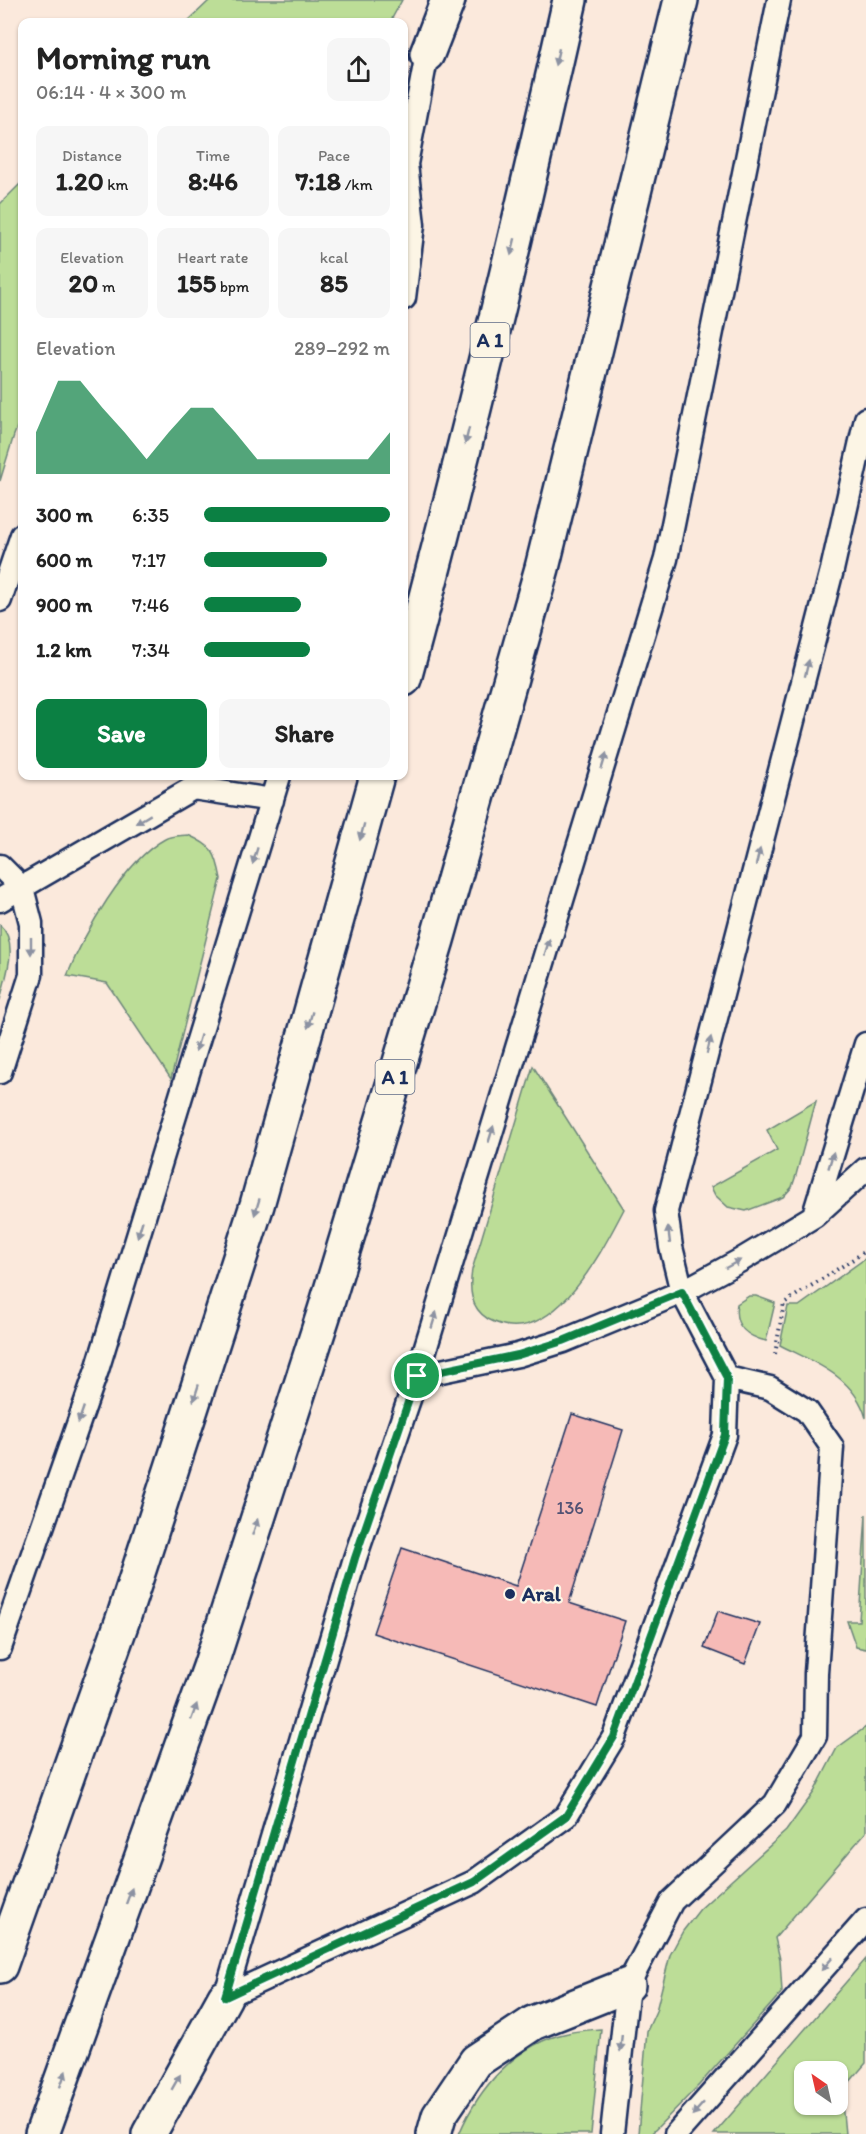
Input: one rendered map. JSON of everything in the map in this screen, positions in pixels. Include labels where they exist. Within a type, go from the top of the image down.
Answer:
[{"type":"main road","points":[[427,54],[448,0]]},
{"type":"main road","name":"A 1","points":[[408,664],[528,187],[570,0]]},
{"type":"main road","name":"A 1","points":[[42,2134],[210,1668],[325,1310],[433,951],[542,568],[681,0]]},
{"type":"main road","points":[[0,1966],[123,1619],[257,1205],[376,780]]},
{"type":"main road","points":[[434,2134],[440,2116],[476,2061],[533,2023],[628,1984]]},
{"type":"main road","points":[[149,2134],[225,1997]]},
{"type":"lane","points":[[225,1997],[355,1558],[417,1376],[666,559],[779,0]]},
{"type":"lane","points":[[408,75],[427,54]]},
{"type":"lane","points":[[408,154],[427,54]]},
{"type":"lane","points":[[408,181],[413,225],[408,266]]},
{"type":"lane","points":[[225,1997],[474,1882],[566,1816],[614,1737],[725,1435],[727,1378],[682,1292],[671,1247],[666,1211],[832,570],[866,419]]},
{"type":"lane","points":[[0,600],[18,547]]},
{"type":"lane","points":[[0,1648],[97,1370],[278,780]]},
{"type":"lane","points":[[0,900],[193,789],[272,801]]},
{"type":"lane","points":[[0,866],[22,888],[31,923],[31,975],[0,1072]]},
{"type":"lane","points":[[814,1216],[866,1044]]},
{"type":"lane","points":[[417,1376],[518,1355],[563,1341],[682,1292],[814,1216],[866,1169]]},
{"type":"lane","points":[[612,2134],[628,1984],[672,1901],[775,1804],[815,1736],[816,1673],[832,1447],[807,1410],[770,1388],[727,1378]]},
{"type":"lane","points":[[676,2134],[866,1920]]},
{"type":"path","points":[[770,1388],[784,1303],[866,1251]]},
{"type":"green space","points":[[210,0],[402,0],[392,18],[191,18]]},
{"type":"green space","points":[[18,186],[18,425],[0,481],[0,204]]},
{"type":"green space","points":[[188,835],[212,851],[221,879],[171,1079],[107,983],[67,976],[95,920],[120,881],[150,849],[165,839]]},
{"type":"green space","points":[[0,925],[6,932],[10,951],[0,1000]]},
{"type":"green space","points":[[533,1066],[624,1209],[602,1250],[571,1294],[553,1311],[533,1323],[511,1326],[488,1319],[477,1309],[472,1298],[471,1277]]},
{"type":"green space","points":[[816,1101],[792,1187],[783,1197],[746,1211],[728,1207],[715,1195],[711,1187],[777,1150],[767,1130]]},
{"type":"green space","points":[[866,1258],[866,1418],[852,1391],[843,1381],[819,1365],[780,1345],[788,1306],[799,1306]]},
{"type":"green space","points":[[749,1296],[756,1296],[775,1303],[766,1341],[747,1333],[739,1324],[737,1304]]},
{"type":"green space","points":[[866,1514],[866,1649],[856,1647],[847,1621],[859,1621]]},
{"type":"green space","points":[[866,1727],[866,1832],[775,1938],[780,1959],[782,1992],[699,2085],[651,2134],[638,2134],[647,2031],[656,2011],[670,1955],[683,1931],[700,1909],[786,1831],[814,1792],[837,1748]]},
{"type":"green space","points":[[866,1959],[866,2063],[848,2084],[848,2061],[794,2061],[794,2115],[843,2115],[845,2134],[714,2134]]},
{"type":"green space","points":[[601,2029],[591,2134],[459,2134],[477,2100],[489,2084],[516,2057],[549,2038],[576,2031]]},
{"type":"building","points":[[572,1414],[623,1430],[569,1603],[625,1621],[597,1707],[373,1633],[402,1548],[516,1586]]},
{"type":"building","points":[[718,1611],[760,1624],[745,1664],[704,1648]]},
{"type":"place","name":"Aral","points":[[510,1594]]},
{"type":"route","points":[[682,1292],[727,1378],[725,1435],[614,1737],[566,1816],[474,1882],[225,1997],[355,1558],[417,1376],[518,1355],[563,1341],[682,1292]]}]
